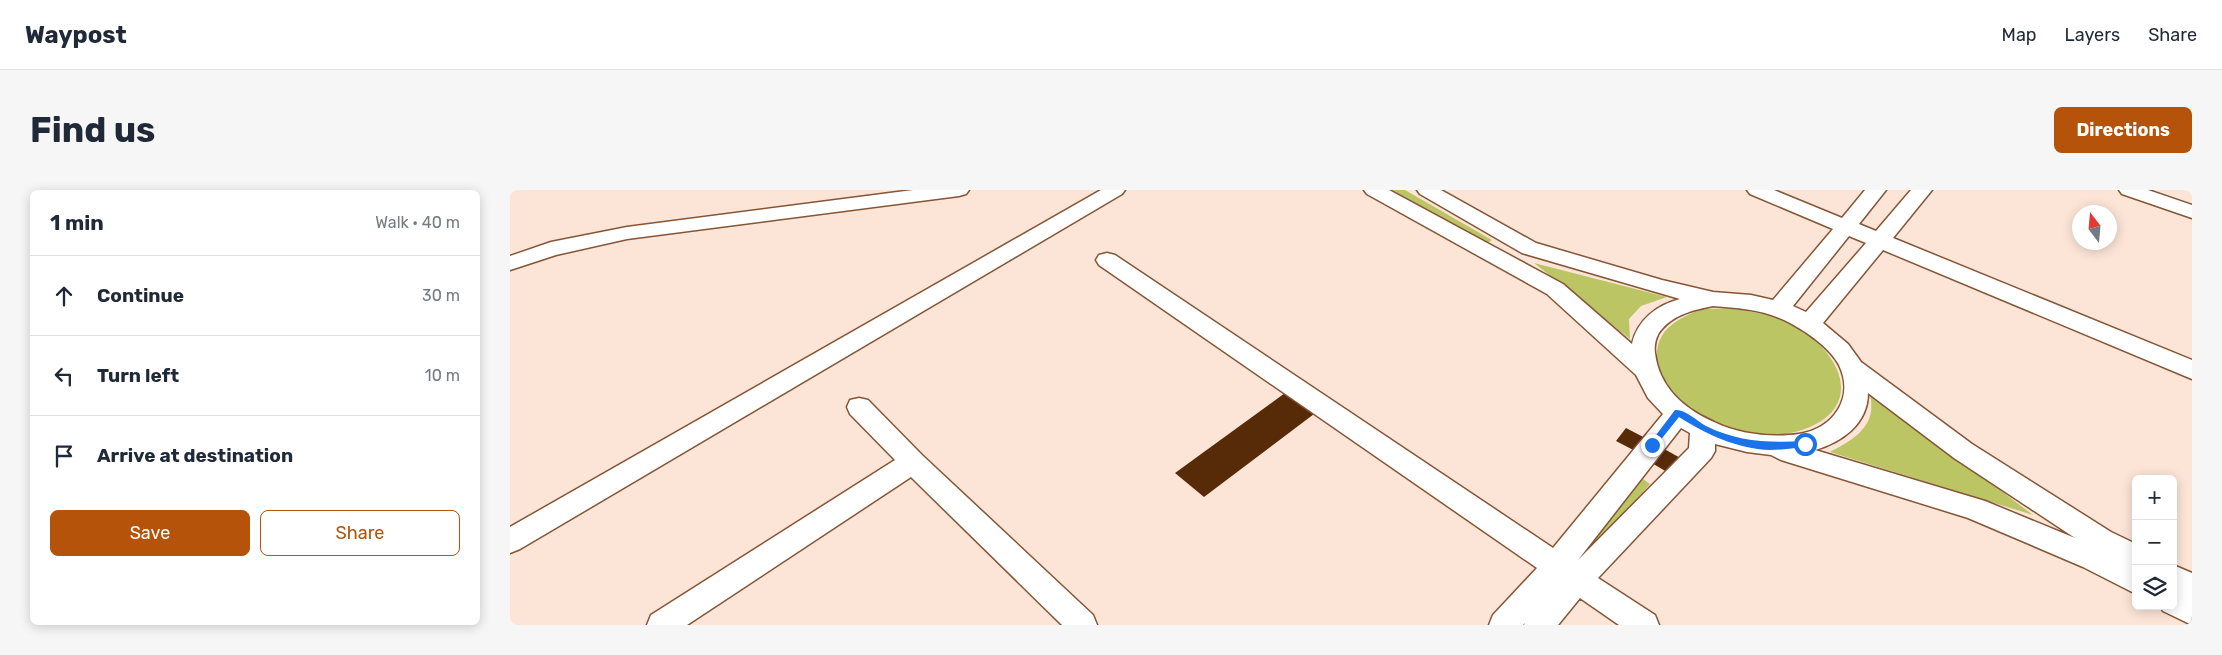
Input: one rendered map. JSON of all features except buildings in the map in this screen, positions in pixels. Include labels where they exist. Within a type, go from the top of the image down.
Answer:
[{"type":"street","points":[[510,263],[551,249],[626,233],[959,190]]},
{"type":"street","points":[[510,541],[1115,190]]},
{"type":"street","points":[[1374,190],[1555,289],[1644,369],[1663,399],[1678,413],[1703,428],[1735,440],[1769,446],[1976,509],[2097,549],[2132,557]]},
{"type":"street","points":[[1427,190],[1529,248],[1660,287],[1713,299],[1745,301],[1778,309],[1809,324],[1834,344],[1851,367],[2097,549],[2132,579]]},
{"type":"street","points":[[1757,190],[2192,370]]},
{"type":"street","points":[[1778,309],[1876,190]]},
{"type":"street","points":[[1809,324],[1922,190]]},
{"type":"street","points":[[2129,190],[2192,212]]},
{"type":"street","points":[[1510,264],[1529,248]]},
{"type":"street","points":[[1107,260],[1644,625]]},
{"type":"street","points":[[1644,369],[1642,348],[1649,329],[1664,314],[1686,303],[1713,299]]},
{"type":"street","points":[[1769,446],[1805,444],[1834,433],[1852,415],[1858,392],[1851,367]]},
{"type":"street","points":[[859,407],[913,462],[1082,625]]},
{"type":"street","points":[[1539,625],[1566,573],[1678,413]]},
{"type":"street","points":[[1504,625],[1566,573],[1702,451],[1703,428]]},
{"type":"street","points":[[662,625],[913,462]]},
{"type":"street","points":[[2177,580],[2192,587]]},
{"type":"street","points":[[2177,604],[2192,612]]},
{"type":"green space","points":[[1392,190],[1405,190],[1492,240],[1486,244]]},
{"type":"green space","points":[[1534,263],[1667,297],[1641,306],[1629,319],[1630,339]]},
{"type":"green space","points":[[1727,308],[1764,314],[1779,319],[1807,334],[1824,349],[1835,366],[1841,383],[1839,399],[1830,414],[1813,426],[1786,434],[1748,433],[1727,427],[1707,418],[1673,392],[1662,376],[1657,358],[1661,338],[1668,328],[1683,317],[1704,309]]},
{"type":"green space","points":[[1869,391],[2033,515],[1830,452],[1848,442],[1863,429],[1871,413]]},
{"type":"green space","points":[[1643,479],[1650,484],[1576,570],[1567,564]]},
{"type":"route","points":[[1652,445],[1678,413],[1703,428],[1735,440],[1769,446],[1805,444]]}]
